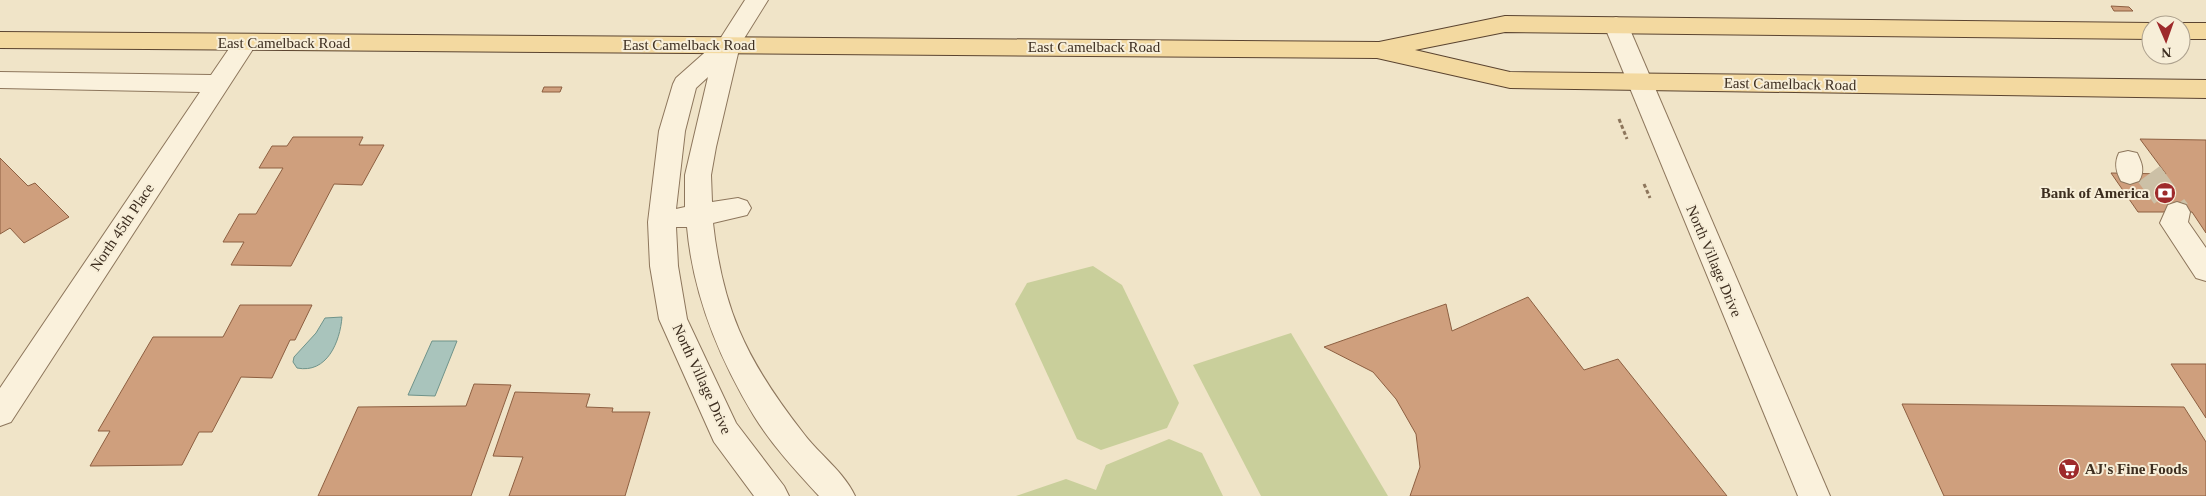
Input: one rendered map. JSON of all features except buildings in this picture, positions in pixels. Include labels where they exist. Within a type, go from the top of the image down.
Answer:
[{"type":"main road","name":"East Camelback Road","points":[[0,40],[1377,50],[1505,24],[2141,31]]},
{"type":"main road","points":[[2191,31],[2206,31]]},
{"type":"main road","name":"East Camelback Road","points":[[1377,50],[1510,80],[2206,89]]},
{"type":"street","points":[[756,0],[728,45],[703,147],[698,175],[703,253],[725,332],[765,406],[796,448],[839,496]]},
{"type":"street","name":"North Village Drive","points":[[1616,25],[1814,496]]},
{"type":"street","name":"North 45th Place","points":[[0,413],[246,43]]},
{"type":"street","name":"North Village Drive","points":[[728,45],[685,84],[672,130],[665,182],[662,222],[664,266],[673,319],[725,432],[773,496]]},
{"type":"street","points":[[0,80],[217,84]]},
{"type":"street","points":[[662,222],[738,208]]},
{"type":"street","points":[[2169,216],[2206,270]]},
{"type":"path","points":[[1619,119],[1627,139]]},
{"type":"path","points":[[1644,184],[1650,198]]},
{"type":"green space","points":[[1093,266],[1122,285],[1179,403],[1167,428],[1101,450],[1077,439],[1015,304],[1027,283]]},
{"type":"green space","points":[[1291,333],[1388,496],[1261,496],[1193,365]]},
{"type":"green space","points":[[1169,439],[1202,453],[1223,496],[1016,496],[1066,479],[1096,490],[1106,465]]},
{"type":"water","points":[[342,317],[335,346],[324,361],[307,369],[297,368],[293,362],[294,357],[316,333],[325,318]]},
{"type":"water","points":[[432,341],[457,341],[435,396],[408,395]]},
{"type":"tunnel","points":[[2149,174],[2177,212]]},
{"type":"place","name":"Bank of America","points":[[2165,193]]},
{"type":"place","name":"AJ's Fine Foods","points":[[2069,469]]}]
